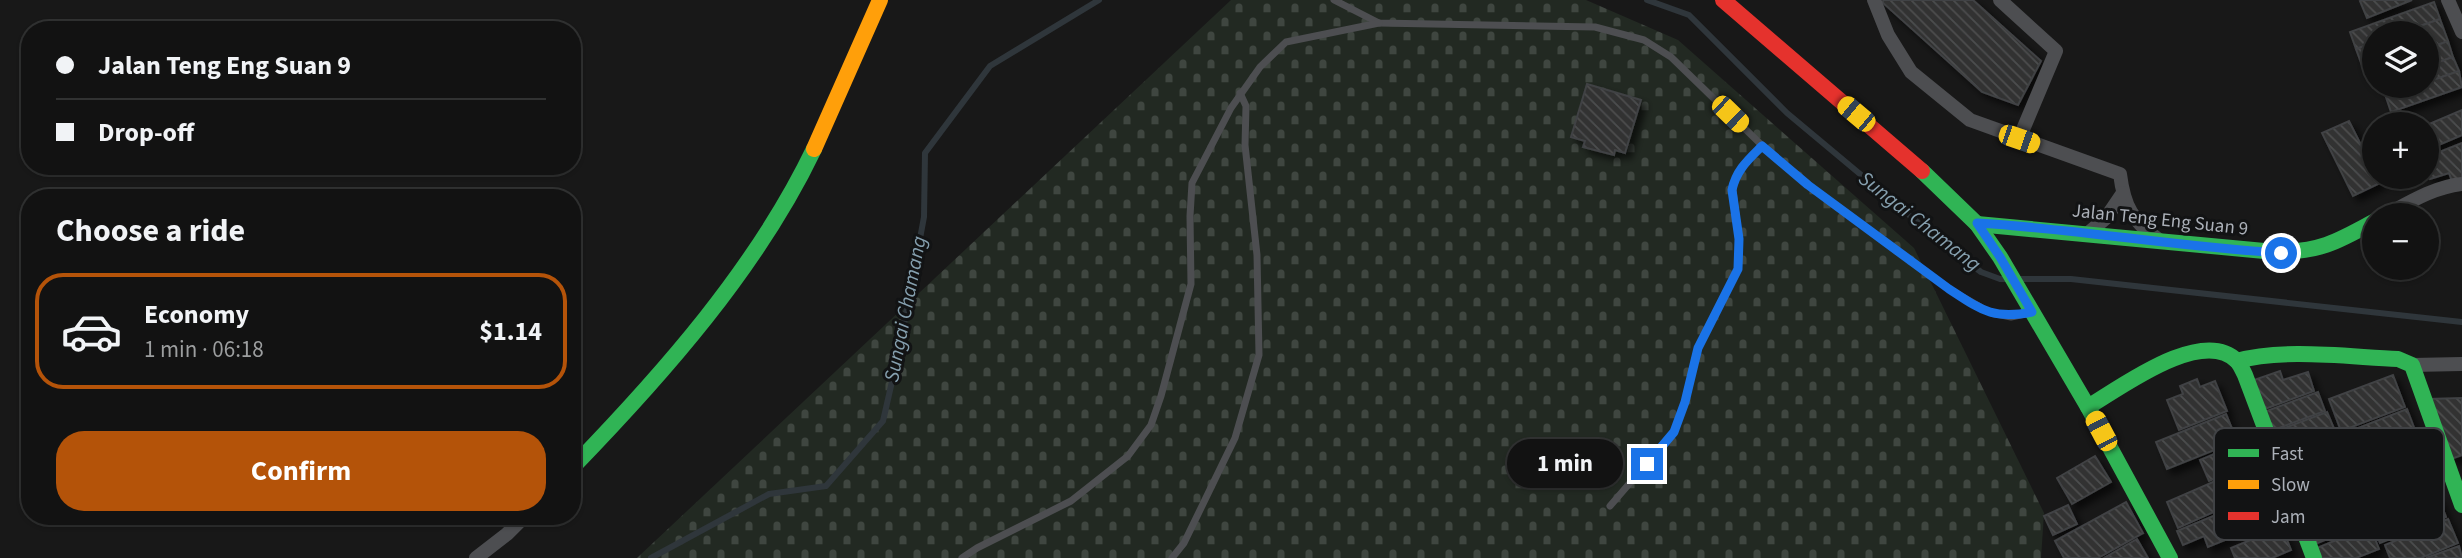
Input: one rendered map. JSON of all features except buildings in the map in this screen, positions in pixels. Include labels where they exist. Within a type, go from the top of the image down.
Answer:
[{"type":"street","points":[[581,458],[689,338],[757,248],[785,205],[821,136],[880,0]]},
{"type":"street","points":[[1723,0],[1742,8],[1977,223],[2019,288],[2088,407],[2170,558]]},
{"type":"street","points":[[1874,0],[1888,36],[1911,72],[1970,120],[2120,174],[2123,193],[2133,218],[2162,242]]},
{"type":"street","points":[[2000,0],[2056,51],[2019,139]]},
{"type":"street","points":[[2448,0],[2462,32]]},
{"type":"street","points":[[2408,203],[2422,195],[2462,184]]},
{"type":"street","points":[[2087,234],[2106,218],[2123,193]]},
{"type":"street","name":"Jalan Teng Eng Suan 9","points":[[1977,223],[2262,252],[2302,251],[2336,242],[2362,228]]},
{"type":"street","points":[[2088,407],[2171,356],[2199,351],[2223,352],[2237,361],[2245,375],[2265,428]]},
{"type":"street","points":[[2237,361],[2255,356],[2279,355],[2398,359],[2412,365],[2462,364]]},
{"type":"street","points":[[2412,365],[2434,428]]},
{"type":"street","points":[[2444,455],[2462,505]]},
{"type":"street","points":[[476,558],[516,525]]},
{"type":"street","points":[[2307,540],[2314,558]]},
{"type":"lane","points":[[1334,0],[1379,23]]},
{"type":"lane","points":[[962,558],[1071,501],[1129,456],[1151,425],[1191,284],[1192,183],[1240,93],[1260,67],[1286,42],[1379,23],[1595,27],[1644,40],[1671,57],[1762,146],[1818,192],[1972,304],[1997,315],[2011,317],[2032,312]]},
{"type":"lane","points":[[1172,558],[1184,543],[1235,438],[1259,355],[1257,255],[1245,145],[1246,106],[1240,93]]},
{"type":"lane","points":[[1610,506],[1674,432],[1698,348],[1738,269],[1740,254],[1732,190],[1734,181],[1762,146]]},
{"type":"green space","points":[[1231,0],[1586,0],[1678,40],[1914,248],[2044,513],[2041,558],[637,558]]},
{"type":"waterway","name":"Sungai Chamang","points":[[651,558],[769,494],[826,486],[883,421],[924,217],[925,153],[990,66],[1099,0]]},
{"type":"waterway","name":"Sungai Chamang","points":[[1647,0],[1689,15],[1787,113],[1981,272],[2000,279],[2071,279],[2462,322]]},
{"type":"traffic: fast","points":[[581,458],[706,318],[765,236],[814,149]]},
{"type":"traffic: fast","points":[[1922,171],[1977,224],[2000,257],[2088,407],[2170,558]]},
{"type":"traffic: fast","points":[[1977,224],[2275,252],[2316,248],[2362,228]]},
{"type":"traffic: fast","points":[[2088,407],[2161,364],[2203,351],[2222,352],[2237,361],[2240,366],[2265,428]]},
{"type":"traffic: fast","points":[[2237,361],[2295,354],[2398,359],[2412,365],[2434,428]]},
{"type":"traffic: fast","points":[[2444,455],[2462,505]]},
{"type":"traffic: fast","points":[[2307,540],[2314,558]]},
{"type":"traffic: slow","points":[[814,149],[880,0]]},
{"type":"traffic: jam","points":[[1723,0],[1922,171]]},
{"type":"route","points":[[1647,464],[1674,432],[1685,402],[1698,348],[1738,269],[1739,239],[1732,190],[1741,169],[1762,146],[1808,185],[1949,289],[1972,304],[1997,315],[2011,317],[2032,312],[1977,223],[2281,253]]}]
